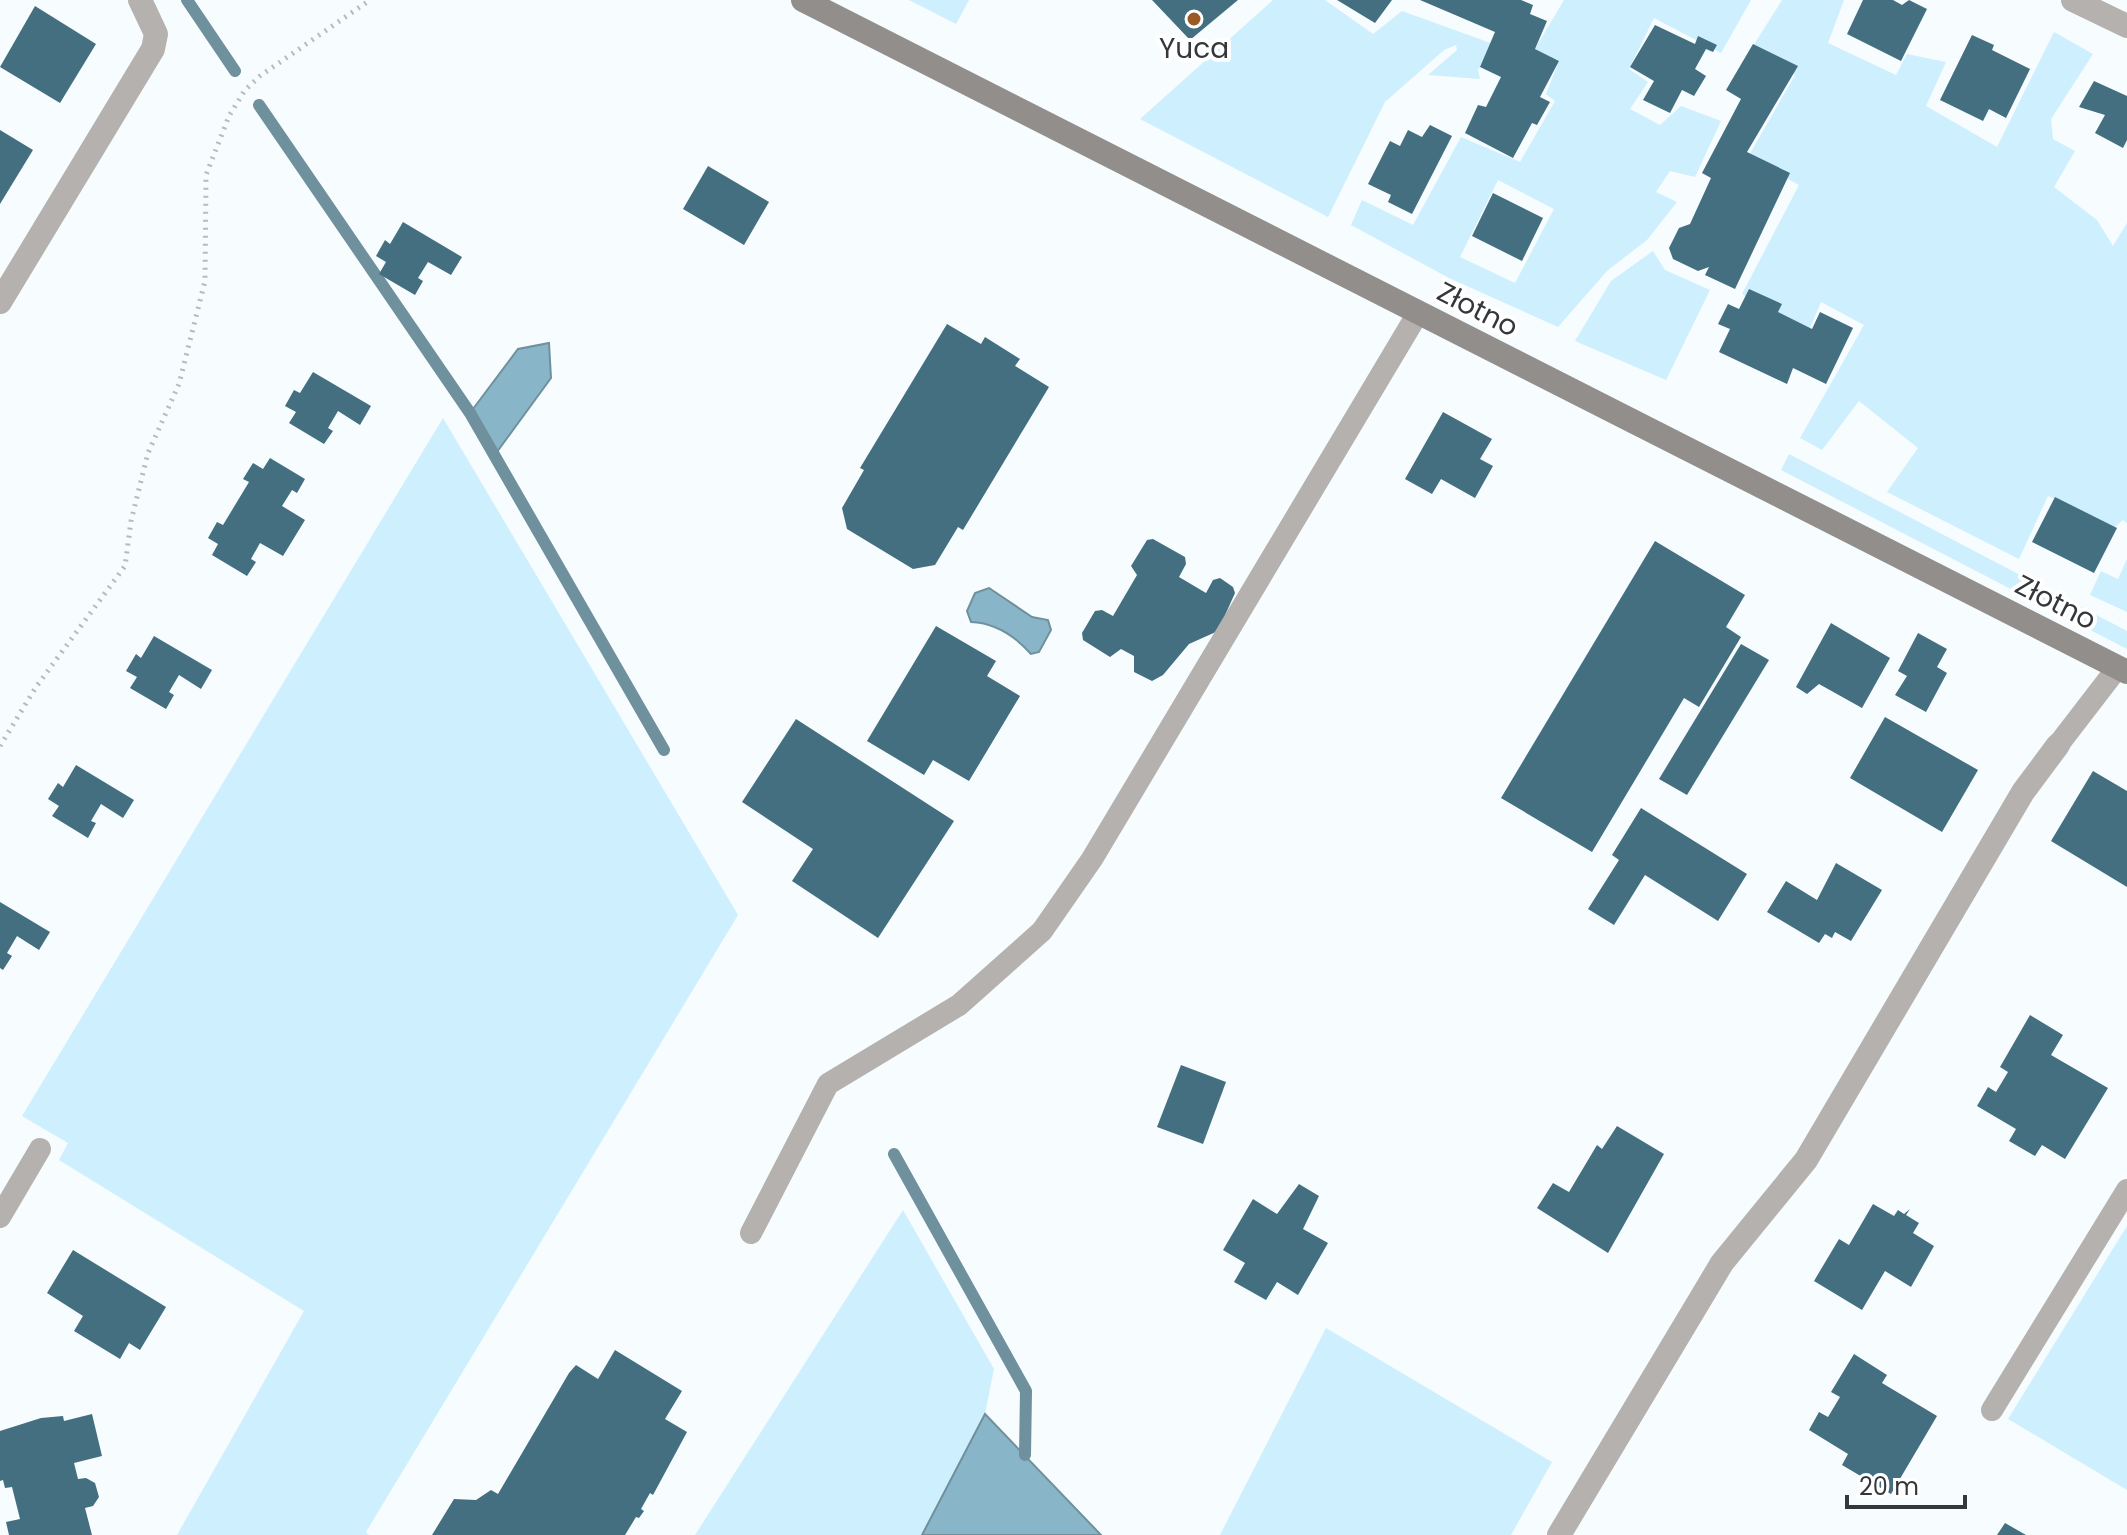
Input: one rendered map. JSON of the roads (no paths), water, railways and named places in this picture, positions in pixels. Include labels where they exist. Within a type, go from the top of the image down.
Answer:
[{"type":"street","points":[[0,302],[153,49],[156,34],[140,0]]},
{"type":"street","name":"Złotno","points":[[803,0],[2122,670]]},
{"type":"street","points":[[2088,3],[2127,26]]},
{"type":"street","points":[[1559,1535],[1722,1263],[1806,1160],[2023,792],[2058,745]]},
{"type":"lane","points":[[751,1233],[828,1084],[959,1005],[1042,931],[1092,859],[1418,313]]},
{"type":"lane","points":[[2058,745],[2122,670]]},
{"type":"lane","points":[[0,1217],[40,1149]]},
{"type":"lane","points":[[1992,1410],[2127,1190]]},
{"type":"waterway","points":[[187,0],[235,71]]},
{"type":"waterway","points":[[259,105],[470,413],[664,750]]},
{"type":"waterway","points":[[894,1154],[1026,1391],[1025,1455]]},
{"type":"place","name":"Yuca","points":[[1194,19]]}]
